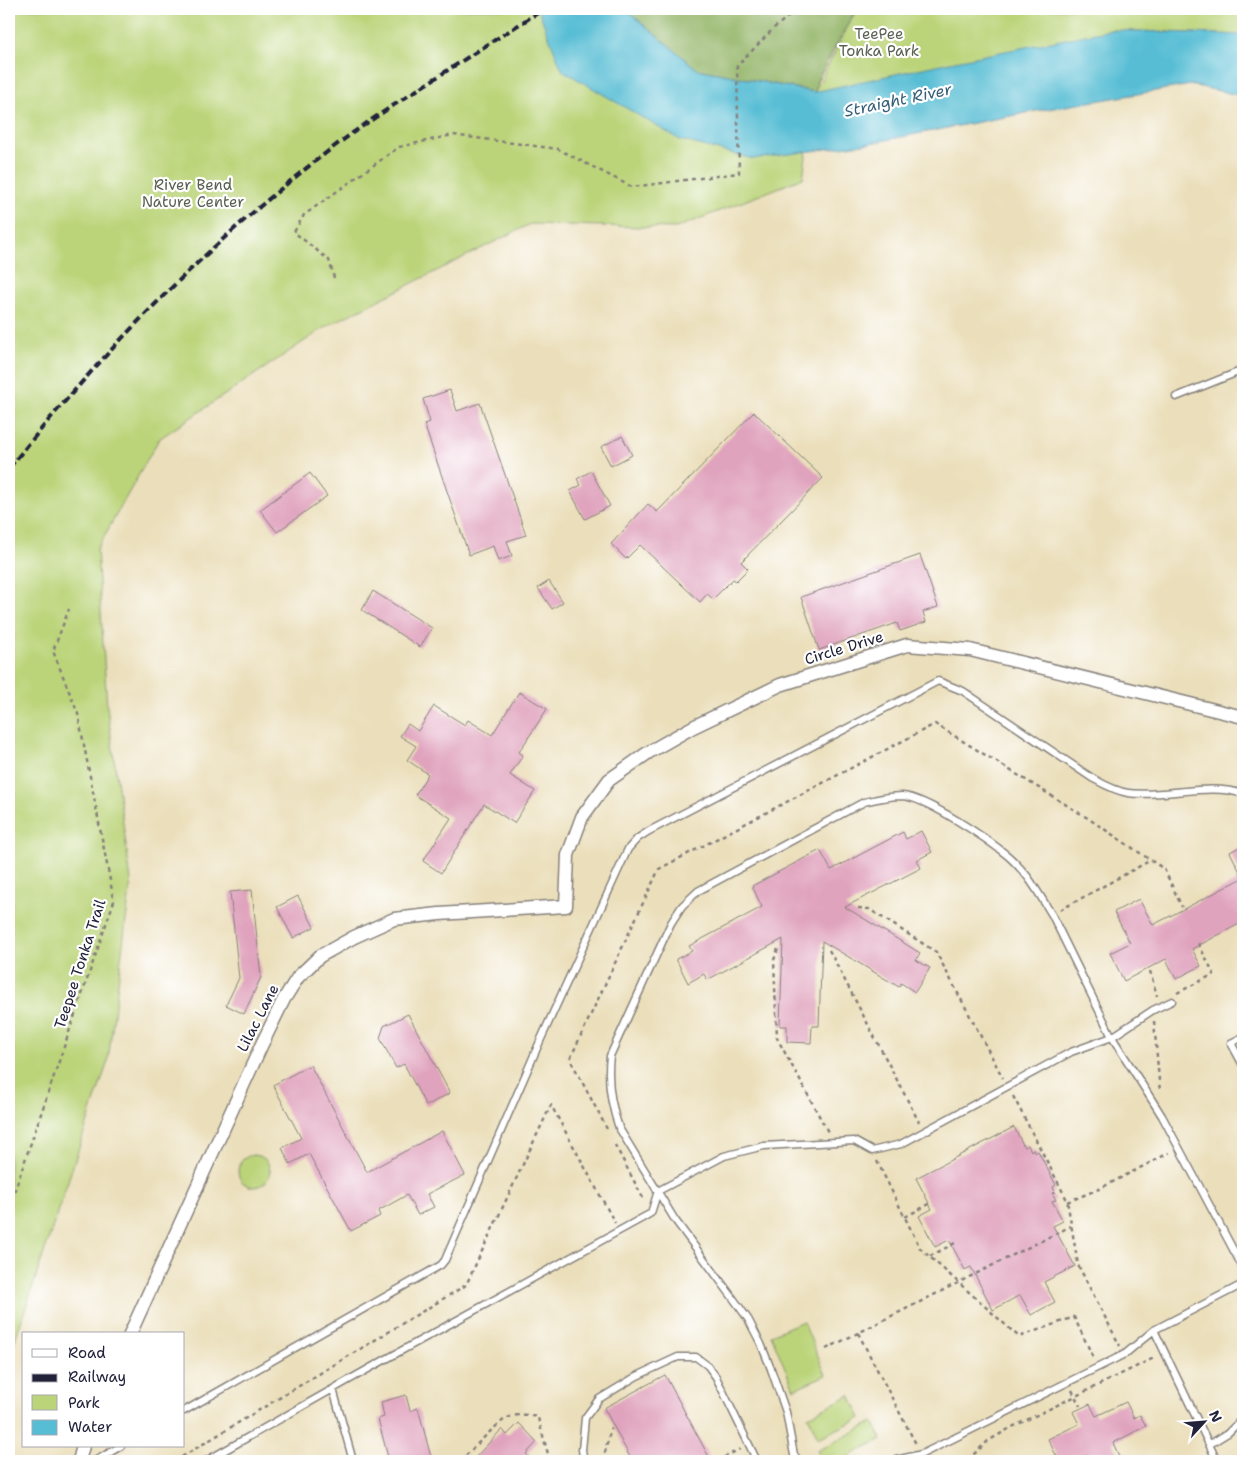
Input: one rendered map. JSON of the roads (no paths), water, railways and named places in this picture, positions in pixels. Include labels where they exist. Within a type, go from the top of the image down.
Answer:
[{"type":"street","name":"Circle Drive","points":[[566,906],[568,855],[582,817],[609,780],[656,748],[693,727],[780,685],[907,645],[970,650],[1243,717]]},
{"type":"street","name":"Lilac Lane","points":[[131,1332],[262,1044],[284,999],[298,977],[320,956],[354,937],[394,919],[438,914],[566,906]]},
{"type":"street","points":[[79,1461],[82,1448]]},
{"type":"lane","points":[[1176,397],[1243,370]]},
{"type":"lane","points":[[185,1410],[441,1265],[445,1260],[541,1039],[628,849],[648,831],[938,681],[963,691],[1092,778],[1112,789],[1128,793],[1221,790],[1243,794]]},
{"type":"lane","points":[[799,1461],[794,1455],[786,1412],[761,1344],[748,1319],[675,1220],[619,1128],[613,1112],[608,1069],[610,1056],[671,923],[682,906],[698,891],[864,802],[880,798],[903,796],[922,802],[977,833],[1009,857],[1027,876],[1052,915],[1112,1037],[1162,1116],[1243,1268]]},
{"type":"lane","points":[[206,1461],[651,1213],[658,1191],[702,1167],[731,1154],[764,1146],[854,1141],[872,1151],[901,1144],[1072,1052],[1112,1037],[1173,998]]},
{"type":"lane","points":[[1243,1037],[1231,1043],[1243,1065]]},
{"type":"lane","points":[[892,1461],[922,1454],[1098,1368],[1125,1354],[1154,1330],[1243,1284]]},
{"type":"lane","points":[[1154,1330],[1217,1461]]},
{"type":"lane","points":[[584,1461],[582,1450],[586,1418],[599,1399],[637,1376],[678,1357],[696,1357],[708,1366],[716,1377],[756,1461]]},
{"type":"lane","points":[[333,1389],[353,1461]]},
{"type":"lane","points":[[1210,1444],[1228,1433],[1243,1418]]},
{"type":"lane","points":[[95,1461],[118,1448]]},
{"type":"water","name":"Straight River","points":[[538,9],[625,9],[697,69],[814,92],[950,62],[1111,30],[1243,35],[1243,96],[1191,85],[1036,111],[870,143],[753,159],[680,140],[562,70]]},
{"type":"railway","points":[[9,468],[46,423],[123,337],[164,295],[249,216],[358,129],[544,9]]},
{"type":"park label","name":"TeePee Tonka Park","points":[[879,42]]},
{"type":"park label","name":"River Bend Nature Center","points":[[193,194]]}]
